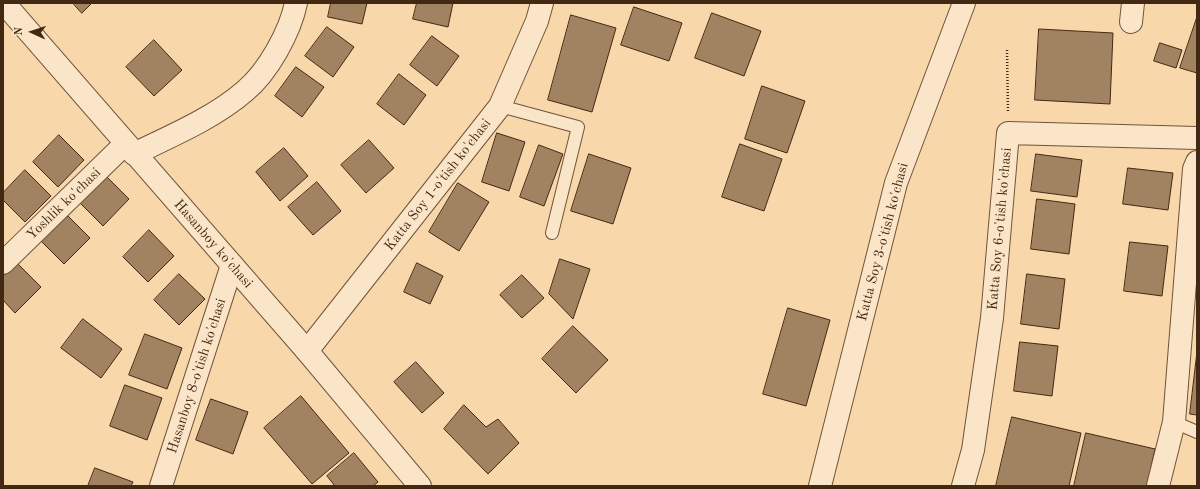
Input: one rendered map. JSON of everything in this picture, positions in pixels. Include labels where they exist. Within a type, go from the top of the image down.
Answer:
[{"type":"street","name":"Yoshlik ko'chasi","points":[[3,263],[130,149],[202,120],[246,91],[273,58],[293,19],[296,3]]},
{"type":"street","name":"Katta Soy 1-o'tish ko'chasi","points":[[307,351],[500,106],[537,21],[542,3]]},
{"type":"street","name":"Katta Soy 3-o'tish ko'chasi","points":[[820,486],[896,183],[964,3]]},
{"type":"street","name":"Hasanboy ko'chasi","points":[[5,4],[307,351],[420,486]]},
{"type":"street","name":"Katta Soy 6-o'tish ko'chasi","points":[[962,486],[973,450],[992,318],[1008,133],[1197,138]]},
{"type":"street","points":[[1158,486],[1174,422],[1194,169],[1197,162]]},
{"type":"street","name":"Hasanboy 8-o'tish ko'chasi","points":[[161,486],[232,265]]},
{"type":"lane","points":[[500,106],[578,127],[552,234]]},
{"type":"lane","points":[[1174,422],[1197,432]]},
{"type":"path","points":[[1007,50],[1008,133]]},
{"type":"building","points":[[73,3],[92,3],[82,13]]},
{"type":"building","points":[[331,3],[367,3],[362,24],[328,17]]},
{"type":"building","points":[[417,3],[453,3],[448,27],[413,19]]},
{"type":"building","points":[[634,7],[682,23],[669,61],[621,45]]},
{"type":"building","points":[[712,13],[761,31],[744,76],[695,58]]},
{"type":"building","points":[[571,15],[616,28],[592,112],[548,100]]},
{"type":"building","points":[[1197,17],[1197,73],[1180,68]]},
{"type":"building","points":[[327,27],[354,47],[333,77],[305,56]]},
{"type":"building","points":[[1039,29],[1113,33],[1110,104],[1035,100]]},
{"type":"building","points":[[432,36],[459,56],[437,86],[410,65]]},
{"type":"building","points":[[154,40],[182,70],[154,96],[126,67]]},
{"type":"building","points":[[1160,43],[1182,50],[1176,68],[1154,61]]},
{"type":"building","points":[[296,67],[324,87],[302,117],[275,96]]},
{"type":"building","points":[[399,74],[426,95],[404,125],[377,104]]},
{"type":"building","points":[[762,86],[805,101],[787,153],[745,139]]},
{"type":"building","points":[[497,133],[525,142],[509,191],[482,182]]},
{"type":"building","points":[[59,135],[84,160],[58,187],[33,162]]},
{"type":"building","points":[[369,140],[394,168],[366,193],[341,165]]},
{"type":"building","points":[[740,144],[782,159],[764,211],[722,197]]},
{"type":"building","points":[[539,145],[563,154],[544,206],[520,197]]},
{"type":"building","points":[[284,148],[308,176],[280,201],[256,172]]},
{"type":"building","points":[[589,154],[631,168],[613,224],[571,211]]},
{"type":"building","points":[[1036,154],[1082,160],[1077,197],[1031,191]]},
{"type":"building","points":[[1128,168],[1173,173],[1168,210],[1123,204]]},
{"type":"building","points":[[25,170],[51,196],[25,222],[3,200],[3,193]]},
{"type":"building","points":[[104,174],[129,199],[103,226],[78,201]]},
{"type":"building","points":[[317,182],[341,211],[313,235],[288,207]]},
{"type":"building","points":[[458,183],[489,202],[459,251],[429,232]]},
{"type":"building","points":[[1037,199],[1075,204],[1069,254],[1031,249]]},
{"type":"building","points":[[65,213],[90,238],[64,264],[39,239]]},
{"type":"building","points":[[149,230],[174,256],[148,282],[123,257]]},
{"type":"building","points":[[1130,242],[1168,246],[1162,296],[1124,291]]},
{"type":"building","points":[[560,259],[590,269],[573,319],[549,294]]},
{"type":"building","points":[[16,262],[41,287],[15,313],[3,300],[3,275]]},
{"type":"building","points":[[417,263],[443,276],[430,304],[404,292]]},
{"type":"building","points":[[179,274],[205,299],[179,325],[154,300]]},
{"type":"building","points":[[1027,274],[1065,279],[1059,329],[1021,324]]},
{"type":"building","points":[[522,275],[544,298],[522,318],[500,295]]},
{"type":"building","points":[[788,308],[830,320],[806,406],[763,394]]},
{"type":"building","points":[[83,319],[122,349],[101,378],[61,348]]},
{"type":"building","points":[[573,326],[608,360],[576,393],[542,359]]},
{"type":"building","points":[[145,334],[182,348],[167,389],[129,375]]},
{"type":"building","points":[[1020,342],[1058,346],[1052,396],[1014,391]]},
{"type":"building","points":[[1197,352],[1197,415],[1190,414]]},
{"type":"building","points":[[416,362],[444,393],[422,413],[394,382]]},
{"type":"building","points":[[125,385],[162,398],[147,440],[110,426]]},
{"type":"building","points":[[301,396],[349,453],[312,484],[264,428]]},
{"type":"building","points":[[211,399],[248,412],[233,454],[196,440]]},
{"type":"building","points":[[464,405],[486,427],[498,419],[519,443],[488,474],[444,429]]},
{"type":"building","points":[[1012,417],[1081,433],[1069,486],[996,486]]},
{"type":"building","points":[[1086,433],[1155,449],[1147,486],[1074,486]]},
{"type":"building","points":[[354,453],[378,482],[373,486],[335,486],[327,476]]},
{"type":"building","points":[[95,468],[133,482],[131,486],[88,486]]}]
